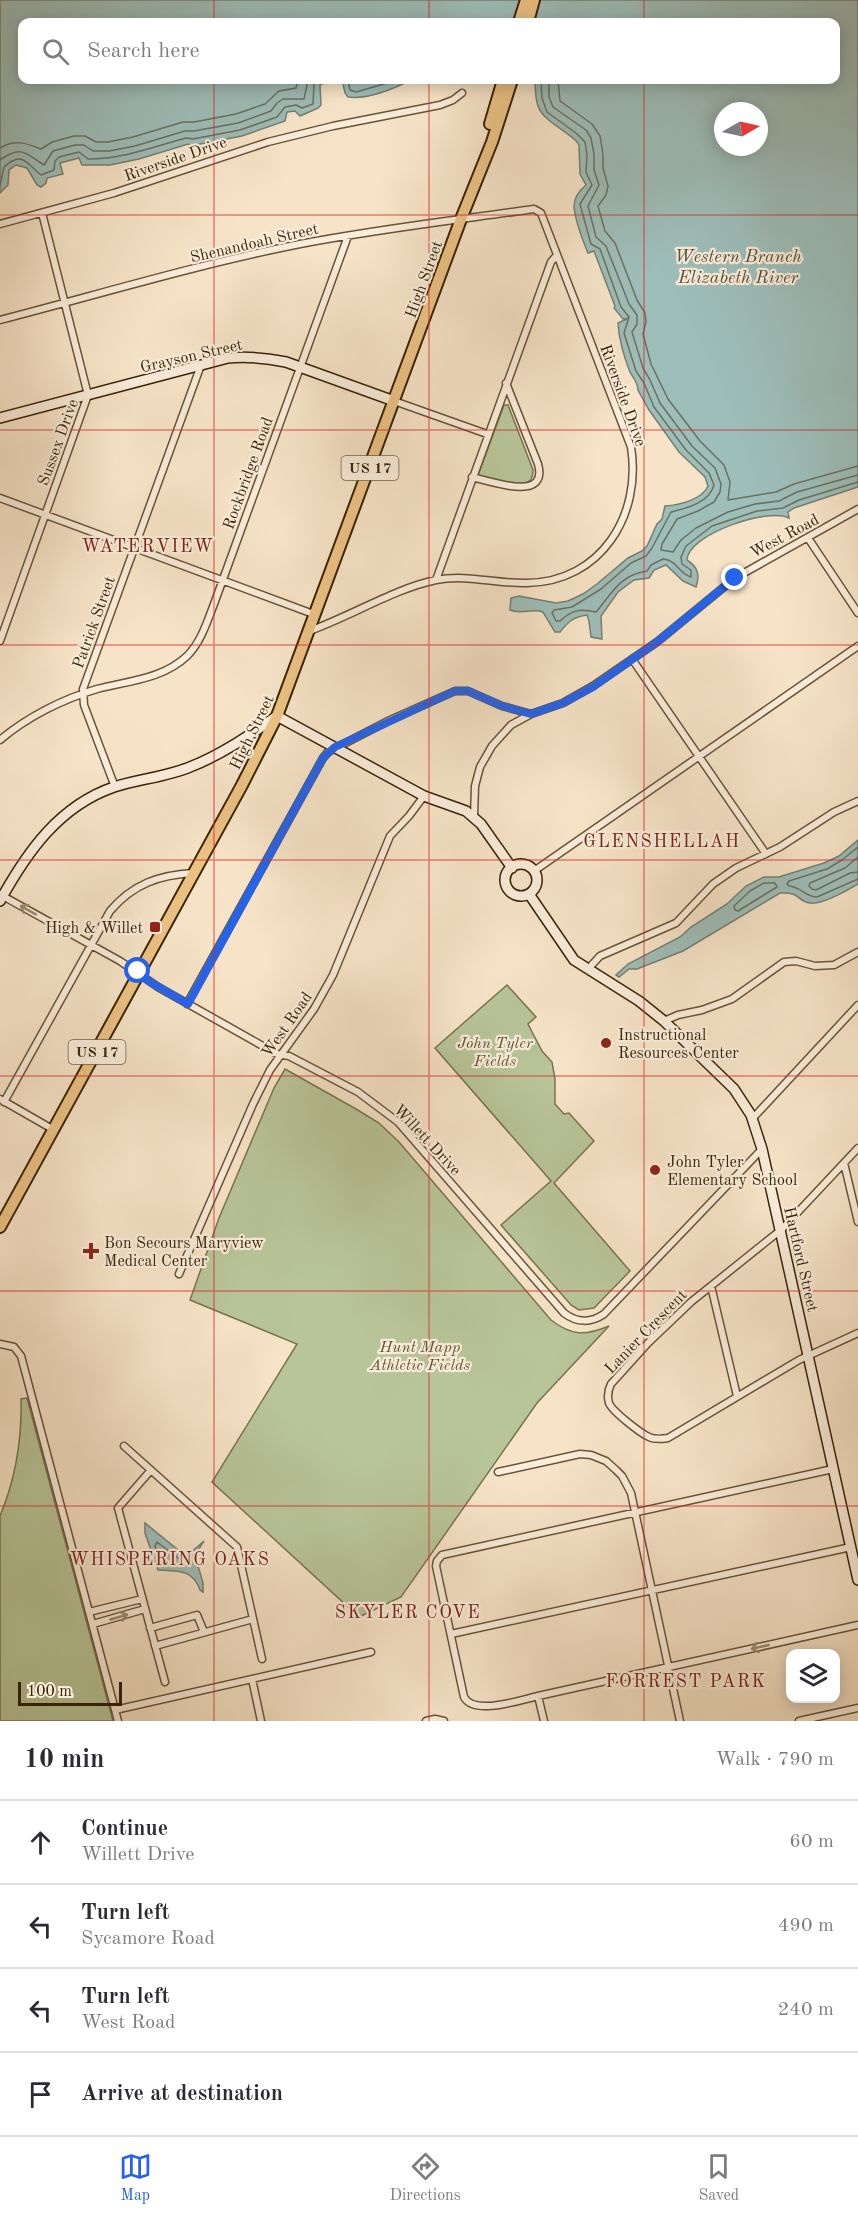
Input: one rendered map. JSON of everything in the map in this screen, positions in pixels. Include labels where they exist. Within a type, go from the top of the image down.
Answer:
[{"type":"main road","points":[[520,18],[526,0]]},
{"type":"main road","points":[[529,18],[534,0]]},
{"type":"main road","name":"US 17","points":[[461,219],[463,203],[487,138],[502,84]]},
{"type":"main road","name":"US 17","points":[[461,219],[492,142],[511,84]]},
{"type":"main road","name":"High Street","points":[[0,1227],[242,785],[277,716],[461,219]]},
{"type":"street","name":"Riverside Drive","points":[[0,224],[114,193],[268,142],[333,126],[440,105],[453,100],[462,93]]},
{"type":"street","name":"Riverside Drive","points":[[309,631],[408,589],[436,580],[470,578],[527,584],[564,576],[588,562],[604,548],[625,516],[630,503],[634,476],[631,447],[540,213],[534,209],[518,212]]},
{"type":"street","name":"Shenandoah Street","points":[[0,320],[299,244],[518,212]]},
{"type":"street","name":"Sussex Drive","points":[[0,641],[88,395],[42,213]]},
{"type":"street","name":"Rockbridge Road","points":[[0,740],[34,716],[82,695],[156,675],[177,664],[188,655],[202,634],[223,580],[348,236]]},
{"type":"street","points":[[436,580],[551,262],[557,255]]},
{"type":"street","name":"Grayson Street","points":[[0,418],[228,358],[253,356],[300,367],[487,434]]},
{"type":"street","name":"Patrick Street","points":[[115,787],[82,695],[83,689],[201,366]]},
{"type":"street","points":[[472,477],[524,488],[533,485],[539,474],[538,464],[506,383]]},
{"type":"street","points":[[0,498],[316,615]]},
{"type":"street","name":"West Road","points":[[474,817],[475,786],[484,758],[503,732],[531,714],[575,697],[657,642],[735,578],[858,509]]},
{"type":"street","points":[[808,538],[858,613]]},
{"type":"street","points":[[534,871],[858,646]]},
{"type":"street","points":[[632,659],[766,854]]},
{"type":"street","points":[[188,1004],[323,758],[335,747],[455,691],[468,691],[502,706],[531,714]]},
{"type":"street","points":[[1,897],[21,864],[45,833],[78,806],[115,787],[173,773],[202,762],[277,716],[424,796],[443,805],[458,808],[474,817],[492,838],[512,868],[521,864],[534,871],[537,884],[529,894]]},
{"type":"street","name":"West Road","points":[[179,1274],[252,1106],[280,1054],[314,1009],[333,975],[390,836],[424,796]]},
{"type":"street","points":[[588,969],[600,956],[676,923],[720,878],[799,837],[834,812],[858,801]]},
{"type":"street","name":"Hartford Street","points":[[512,868],[506,875],[508,889],[515,895],[529,894],[568,953],[588,969],[639,1001],[664,1022],[734,1089],[753,1118],[762,1149],[858,1580]]},
{"type":"street","points":[[54,1130],[2,1100],[110,911],[128,893],[144,883],[162,876],[194,873]]},
{"type":"street","name":"Willett Drive","points":[[1,897],[140,973],[158,987],[188,1004],[280,1054],[289,1056],[358,1092],[398,1122],[564,1313],[581,1321],[594,1319],[604,1314],[762,1149]]},
{"type":"street","points":[[664,1022],[678,1015],[732,999],[784,962],[796,961],[815,966],[834,965],[858,952]]},
{"type":"street","points":[[753,1118],[858,1005]]},
{"type":"street","name":"Lanier Crescent","points":[[858,1148],[780,1231],[669,1322],[611,1384],[608,1389],[608,1401],[612,1409],[649,1438],[668,1438],[808,1356],[858,1333]]},
{"type":"street","points":[[844,1163],[858,1222]]},
{"type":"street","points":[[711,1286],[737,1396]]},
{"type":"street","points":[[0,1344],[12,1346],[21,1356],[118,1721]]},
{"type":"street","points":[[124,1446],[237,1547],[262,1659]]},
{"type":"street","points":[[498,1472],[580,1454],[591,1455],[606,1461],[622,1476],[631,1493],[680,1721]]},
{"type":"street","points":[[833,1469],[442,1555],[437,1561],[464,1697],[470,1705],[489,1706],[538,1696],[858,1625]]},
{"type":"street","points":[[151,1470],[118,1508],[165,1682]]},
{"type":"street","points":[[451,1634],[851,1547]]},
{"type":"street","points":[[89,1612],[142,1599]]},
{"type":"street","points":[[93,1624],[145,1610]]},
{"type":"street","points":[[150,1628],[197,1615],[204,1632]]},
{"type":"street","points":[[155,1646],[253,1619]]},
{"type":"street","points":[[115,1710],[371,1652]]},
{"type":"street","points":[[252,1679],[261,1721]]},
{"type":"street","points":[[538,1696],[544,1721]]},
{"type":"street","points":[[799,1721],[858,1708]]},
{"type":"street","points":[[426,1721],[435,1719],[444,1721]]},
{"type":"green space","points":[[504,405],[508,405],[533,470],[530,480],[522,485],[478,475]]},
{"type":"green space","name":"John Tyler Fields","points":[[507,985],[536,1017],[528,1024],[542,1051],[552,1062],[555,1104],[564,1114],[569,1113],[594,1141],[554,1183],[630,1271],[594,1308],[579,1310],[571,1305],[501,1225],[551,1181],[435,1048]]},
{"type":"green space","name":"Hunt Mapp Athletic Fields","points":[[285,1069],[379,1123],[399,1142],[551,1320],[572,1332],[579,1333],[593,1332],[609,1326],[537,1403],[401,1597],[359,1617],[212,1482],[297,1344],[190,1300],[219,1218],[274,1088]]},
{"type":"green space","points":[[27,1398],[113,1721],[0,1721],[0,1516],[17,1459],[21,1399]]},
{"type":"water","name":"Western Branch Elizabeth River","points":[[0,0],[858,0],[858,487],[794,508],[788,512],[789,518],[765,516],[714,532],[691,550],[687,560],[694,565],[697,572],[696,587],[683,581],[666,565],[654,570],[649,578],[634,580],[618,592],[601,616],[602,639],[591,637],[587,615],[574,619],[560,632],[555,632],[543,612],[510,610],[511,598],[519,596],[556,603],[568,601],[583,594],[647,546],[657,524],[662,519],[665,506],[695,498],[701,495],[708,486],[705,477],[679,452],[649,410],[630,372],[622,348],[618,323],[629,318],[623,319],[614,308],[594,251],[588,253],[576,217],[575,200],[586,185],[580,174],[579,145],[575,139],[540,111],[536,99],[535,84],[840,84],[840,18],[18,18],[18,84],[322,84],[321,105],[300,116],[295,111],[287,112],[285,121],[242,136],[190,146],[188,144],[139,159],[110,165],[82,165],[79,158],[60,163],[63,174],[47,178],[46,183],[41,187],[37,185],[27,168],[16,165],[9,170],[8,185],[0,193]]},
{"type":"water","points":[[343,84],[402,84],[364,97],[348,97]]},
{"type":"water","points":[[858,840],[858,884],[848,890],[815,903],[806,902],[792,894],[780,893],[683,951],[637,969],[629,969],[619,977],[616,975],[628,964],[680,937],[691,927],[727,904],[746,886],[764,877],[779,877],[824,863],[839,856]]},
{"type":"water","points":[[145,1523],[183,1554],[189,1554],[204,1541],[195,1555],[203,1583],[203,1592],[193,1578],[184,1572],[158,1570],[145,1533]]},
{"type":"place","name":"High & Willet","points":[[155,927]]},
{"type":"place","name":"Instructional Resources Center","points":[[606,1043]]},
{"type":"place","name":"John Tyler Elementary School","points":[[655,1170]]},
{"type":"place","name":"Bon Secours Maryview Medical Center","points":[[91,1251]]},
{"type":"district","name":"WATERVIEW","points":[[148,546]]},
{"type":"district","name":"GLENSHELLAH","points":[[662,841]]},
{"type":"district","name":"WHISPERING OAKS","points":[[170,1559]]},
{"type":"district","name":"SKYLER COVE","points":[[408,1612]]},
{"type":"district","name":"FORREST PARK","points":[[686,1681]]},
{"type":"route","points":[[138,971],[150,982],[188,1004],[323,758],[335,747],[455,691],[468,691],[502,706],[531,714],[563,703],[593,687],[657,642],[735,578]]}]
